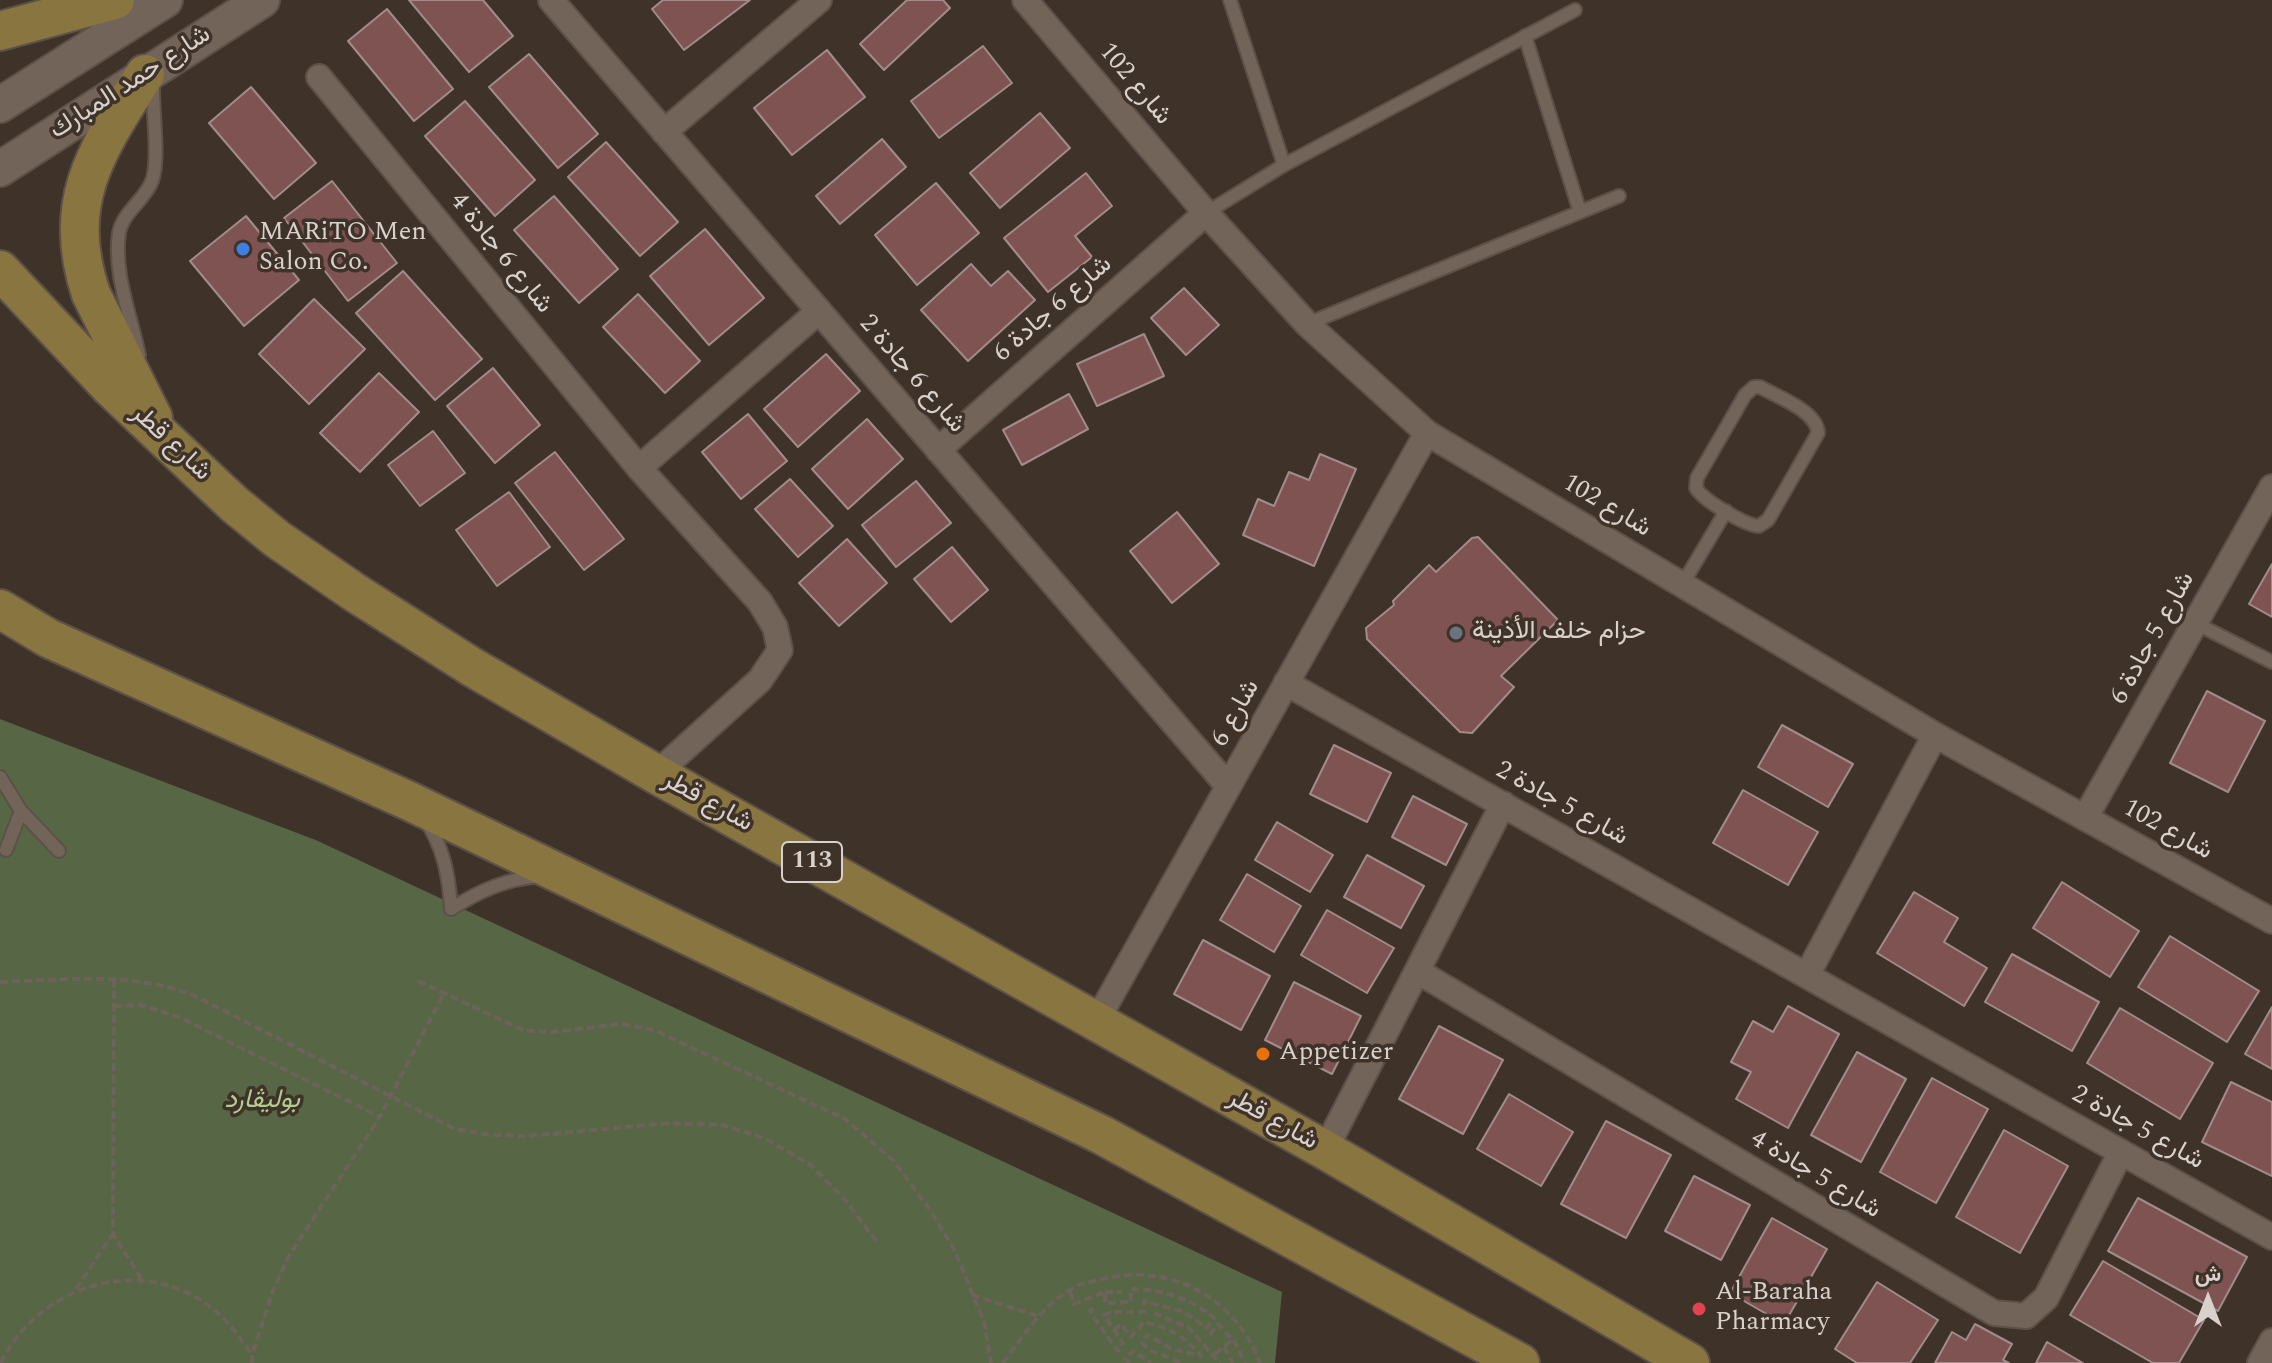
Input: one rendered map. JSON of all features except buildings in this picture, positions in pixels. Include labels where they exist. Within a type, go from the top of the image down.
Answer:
[{"type":"main road","points":[[0,31],[115,0]]},
{"type":"main road","name":"شارع حمد المبارك","points":[[0,105],[165,0]]},
{"type":"main road","name":"شارع حمد المبارك","points":[[0,169],[262,0]]},
{"type":"main road","points":[[149,71],[95,156],[83,194],[79,234],[85,275],[100,313],[161,435]]},
{"type":"main road","name":"شارع قطر","points":[[0,270],[111,388],[234,504],[277,539],[354,592],[472,667],[656,774],[1325,1150],[1682,1360]]},
{"type":"main road","points":[[0,609],[48,638],[409,801],[1102,1135],[1465,1341],[1520,1363]]},
{"type":"main road","points":[[0,629],[48,638]]},
{"type":"street","name":"شارع 6 جادة 2","points":[[551,0],[1228,786]]},
{"type":"street","points":[[664,132],[819,0]]},
{"type":"street","name":"شارع 102","points":[[1025,0],[1206,213],[1307,324],[1427,433],[1935,735],[2272,921]]},
{"type":"street","name":"شارع 6 جادة 4","points":[[319,77],[639,468],[760,602],[775,627],[780,650],[760,680],[656,774]]},
{"type":"street","name":"شارع 6 جادة 6","points":[[938,450],[1206,213]]},
{"type":"street","points":[[639,468],[819,311]]},
{"type":"street","name":"شارع 6","points":[[1096,1022],[1427,433]]},
{"type":"street","name":"شارع 5 جادة 6","points":[[2085,818],[2272,487]]},
{"type":"street","name":"شارع 5 جادة 2","points":[[1286,683],[2272,1237]]},
{"type":"street","points":[[1807,975],[1935,735]]},
{"type":"street","points":[[1325,1150],[1503,804]]},
{"type":"street","name":"شارع 5 جادة 4","points":[[1417,971],[1994,1313],[2026,1316],[2046,1298],[2121,1152]]},
{"type":"lane","points":[[1230,0],[1284,165]]},
{"type":"lane","points":[[1206,213],[1284,165],[1575,10]]},
{"type":"lane","points":[[1525,36],[1580,212]]},
{"type":"lane","points":[[132,373],[139,355],[123,286],[118,235],[122,222],[145,193],[153,177],[149,71]]},
{"type":"lane","points":[[1307,324],[1619,196]]},
{"type":"lane","points":[[1754,387],[1760,387],[1810,416],[1818,426],[1818,433],[1764,524],[1753,526],[1726,511],[1701,496],[1696,483],[1745,395],[1754,387]]},
{"type":"lane","points":[[1682,585],[1726,511]]},
{"type":"lane","points":[[2195,623],[2272,662]]},
{"type":"lane","points":[[0,777],[21,811],[59,851]]},
{"type":"lane","points":[[409,801],[428,824],[441,850],[449,879],[451,909],[477,892],[506,882],[536,876],[567,877]]},
{"type":"lane","points":[[6,850],[21,811]]},
{"type":"path","points":[[114,979],[113,1234],[143,1280]]},
{"type":"path","points":[[0,982],[148,981],[195,996],[455,1129],[491,1135],[529,1136],[668,1123],[723,1125],[766,1139],[811,1165],[846,1201],[876,1241]]},
{"type":"path","points":[[418,981],[525,1031],[554,1032],[621,1024],[654,1030],[845,1119],[894,1161],[954,1249],[984,1322],[991,1363]]},
{"type":"path","points":[[252,1363],[274,1288],[290,1254],[380,1117],[444,993]]},
{"type":"path","points":[[114,1006],[141,1005],[181,1018],[380,1117]]},
{"type":"path","points":[[75,1290],[113,1234]]},
{"type":"path","points":[[1003,1363],[1038,1316],[1079,1285],[1125,1274],[1154,1274],[1187,1285],[1214,1301],[1244,1328],[1260,1363]]},
{"type":"path","points":[[1,1363],[21,1331],[45,1307],[75,1290],[109,1281],[143,1280],[177,1288],[207,1304],[233,1327],[252,1355]]},
{"type":"path","points":[[1097,1307],[1090,1310],[1118,1351],[1123,1343],[1104,1315],[1111,1312],[1144,1312],[1144,1301],[1184,1312],[1207,1328],[1214,1318],[1188,1301],[1167,1293],[1131,1289],[1131,1302],[1105,1303],[1105,1292]]},
{"type":"path","points":[[1070,1292],[1074,1304],[1105,1292],[1122,1292]]},
{"type":"path","points":[[972,1295],[1038,1316]]},
{"type":"path","points":[[1154,1313],[1189,1328],[1220,1363]]},
{"type":"path","points":[[1114,1330],[1121,1324],[1131,1337],[1144,1322],[1177,1333],[1192,1344],[1201,1356],[1172,1349],[1147,1335],[1142,1343],[1152,1351],[1182,1363]]},
{"type":"path","points":[[1210,1335],[1218,1324],[1232,1340],[1245,1363]]},
{"type":"path","points":[[1215,1354],[1232,1340]]},
{"type":"path","points":[[1224,1347],[1233,1363]]},
{"type":"path","points":[[1130,1363],[1125,1359],[1133,1351],[1151,1363]]},
{"type":"green space","name":"بوليڤارد","points":[[0,719],[318,841],[1282,1292],[1275,1363],[0,1363]]},
{"type":"place","name":"MARiTO Men Salon Co.","points":[[243,249]]},
{"type":"place","name":"حزام خلف الأذينة","points":[[1456,633]]},
{"type":"place","name":"Appetizer","points":[[1263,1054]]},
{"type":"place","name":"Al-Baraha Pharmacy","points":[[1699,1309]]}]
